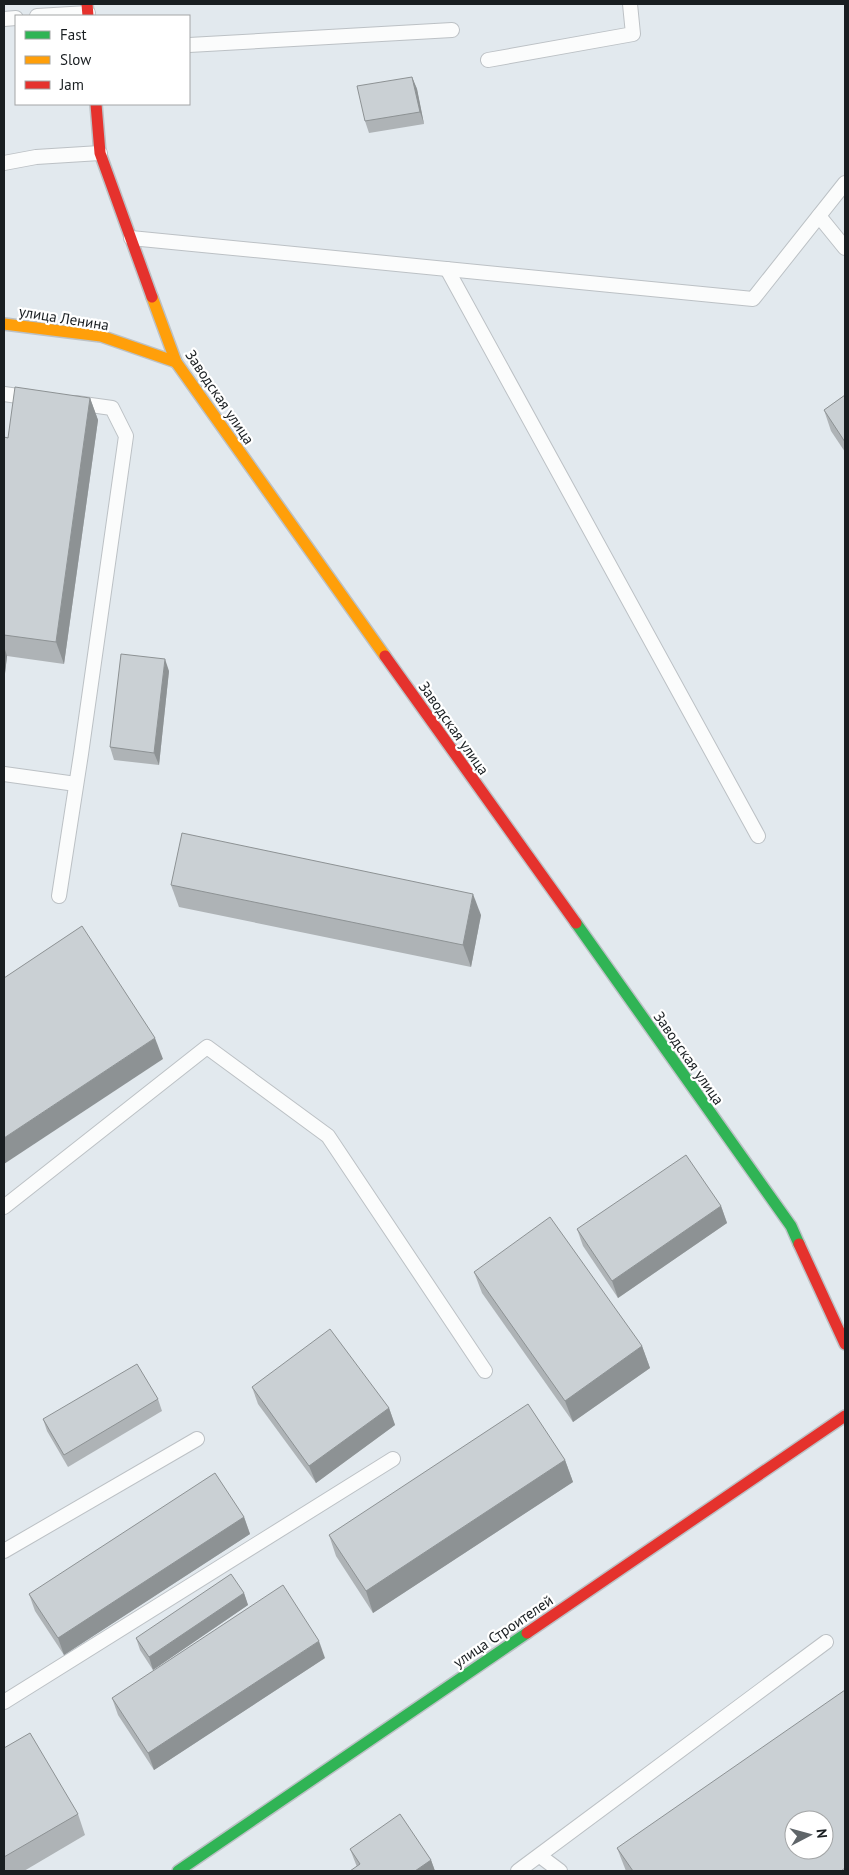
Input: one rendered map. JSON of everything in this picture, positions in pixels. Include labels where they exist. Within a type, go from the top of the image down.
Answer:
[{"type":"street","name":"Заводская улица","points":[[96,105],[100,153],[176,362],[791,1226],[845,1344]]},
{"type":"street","name":"улица Ленина","points":[[4,324],[101,336],[176,362]]},
{"type":"street","name":"улица Строителей","points":[[178,1871],[845,1416]]},
{"type":"lane","points":[[488,60],[633,34],[630,4]]},
{"type":"lane","points":[[47,15],[88,11]]},
{"type":"lane","points":[[190,45],[452,30]]},
{"type":"lane","points":[[4,163],[36,156],[100,153]]},
{"type":"lane","points":[[131,238],[753,299],[845,183]]},
{"type":"lane","points":[[819,216],[845,248]]},
{"type":"lane","points":[[447,269],[758,836]]},
{"type":"lane","points":[[4,394],[43,399]]},
{"type":"lane","points":[[59,896],[126,436],[112,408],[63,402]]},
{"type":"lane","points":[[4,774],[76,784]]},
{"type":"lane","points":[[4,1207],[207,1047],[328,1136],[485,1372]]},
{"type":"lane","points":[[4,1552],[197,1439]]},
{"type":"lane","points":[[4,1702],[392,1458]]},
{"type":"lane","points":[[518,1871],[826,1642]]},
{"type":"lane","points":[[540,1856],[560,1871]]},
{"type":"building","points":[[412,77],[420,112],[365,121],[357,86]]},
{"type":"building","points":[[15,387],[90,398],[56,642],[4,635],[4,437],[8,438]]},
{"type":"building","points":[[845,395],[845,442],[824,410]]},
{"type":"building","points":[[121,654],[165,659],[154,753],[110,747]]},
{"type":"building","points":[[182,833],[473,894],[463,945],[171,885]]},
{"type":"building","points":[[82,926],[155,1038],[4,1138],[4,978]]},
{"type":"building","points":[[686,1155],[721,1206],[612,1281],[577,1229]]},
{"type":"building","points":[[550,1217],[642,1346],[565,1401],[474,1272]]},
{"type":"building","points":[[330,1329],[389,1408],[309,1466],[252,1387]]},
{"type":"building","points":[[137,1364],[158,1399],[64,1455],[43,1419]]},
{"type":"building","points":[[528,1404],[565,1460],[366,1591],[329,1535]]},
{"type":"building","points":[[215,1473],[244,1517],[58,1638],[29,1594]]},
{"type":"building","points":[[231,1574],[244,1593],[149,1657],[136,1638]]},
{"type":"building","points":[[283,1585],[319,1641],[148,1753],[112,1698]]},
{"type":"building","points":[[845,1690],[845,1868],[841,1871],[633,1871],[617,1848]]},
{"type":"building","points":[[30,1733],[78,1814],[4,1857],[4,1748]]},
{"type":"building","points":[[400,1814],[431,1860],[415,1871],[350,1871],[360,1864],[350,1849]]},
{"type":"traffic: fast","points":[[576,923],[791,1226],[799,1244]]},
{"type":"traffic: fast","points":[[178,1871],[527,1633]]},
{"type":"traffic: slow","points":[[152,297],[176,362],[385,656]]},
{"type":"traffic: slow","points":[[4,324],[101,336],[176,362]]},
{"type":"traffic: jam","points":[[87,4],[88,15]]},
{"type":"traffic: jam","points":[[96,105],[100,153],[152,297]]},
{"type":"traffic: jam","points":[[385,656],[576,923]]},
{"type":"traffic: jam","points":[[799,1244],[845,1344]]},
{"type":"traffic: jam","points":[[527,1633],[845,1416]]}]
